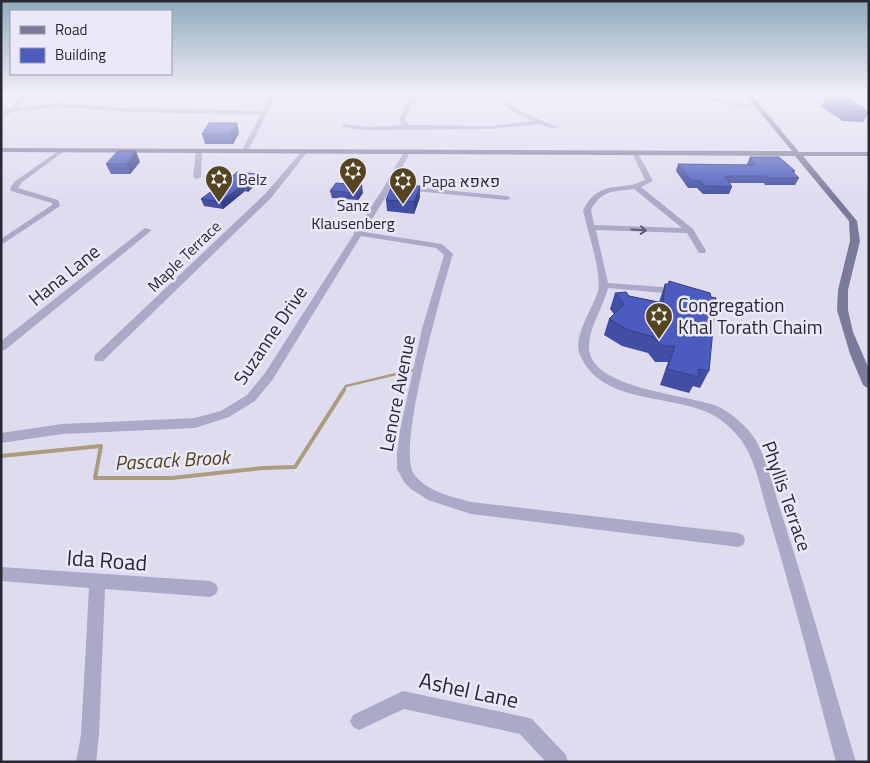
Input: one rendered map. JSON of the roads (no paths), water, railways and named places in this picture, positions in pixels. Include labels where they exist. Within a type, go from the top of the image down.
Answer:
[{"type":"street","points":[[245,150],[257,129]]},
{"type":"street","points":[[777,129],[853,221],[856,231],[842,299],[843,315],[869,385]]},
{"type":"street","points":[[1,150],[869,154]]},
{"type":"street","points":[[1,243],[56,206],[55,202],[14,189],[18,182],[61,151]]},
{"type":"street","points":[[197,177],[198,151]]},
{"type":"street","name":"Maple Terrace","points":[[99,358],[268,196],[305,151]]},
{"type":"street","name":"Suzanne Drive","points":[[1,438],[62,429],[195,423],[224,414],[250,398],[269,376],[357,233],[388,187],[407,152]]},
{"type":"street","points":[[634,186],[647,183],[649,178],[635,153]]},
{"type":"street","points":[[634,186],[690,231],[702,251]]},
{"type":"street","name":"Phyllis Terrace","points":[[634,186],[608,190],[596,196],[590,202],[587,210],[604,285],[596,314],[583,344],[583,352],[589,363],[599,373],[622,387],[691,402],[715,410],[743,431],[753,446],[787,553],[846,762]]},
{"type":"street","points":[[388,187],[507,198]]},
{"type":"street","points":[[590,227],[690,231]]},
{"type":"street","name":"Hana Lane","points":[[1,347],[148,230]]},
{"type":"street","name":"Lenore Avenue","points":[[357,233],[439,246],[449,254],[424,348],[402,446],[404,471],[415,484],[444,500],[471,508],[738,540]]},
{"type":"street","points":[[604,285],[686,292]]},
{"type":"street","name":"Ida Road","points":[[1,574],[97,583],[210,589]]},
{"type":"street","points":[[86,762],[90,735],[97,583]]},
{"type":"street","name":"Ashel Lane","points":[[359,721],[403,700],[525,726],[559,762]]},
{"type":"waterway","points":[[343,391],[346,386],[413,370]]},
{"type":"waterway","name":"Pascack Brook","points":[[1,456],[101,446],[95,478],[172,478],[263,468],[295,467],[344,390]]},
{"type":"place","name":"Sanz Klausenberg","points":[[353,195]]},
{"type":"place","name":"Belz","points":[[219,203]]},
{"type":"place","name":"Papa פאפא","points":[[403,205]]},
{"type":"place","name":"Congregation Khal Torath Chaim","points":[[659,340]]}]
